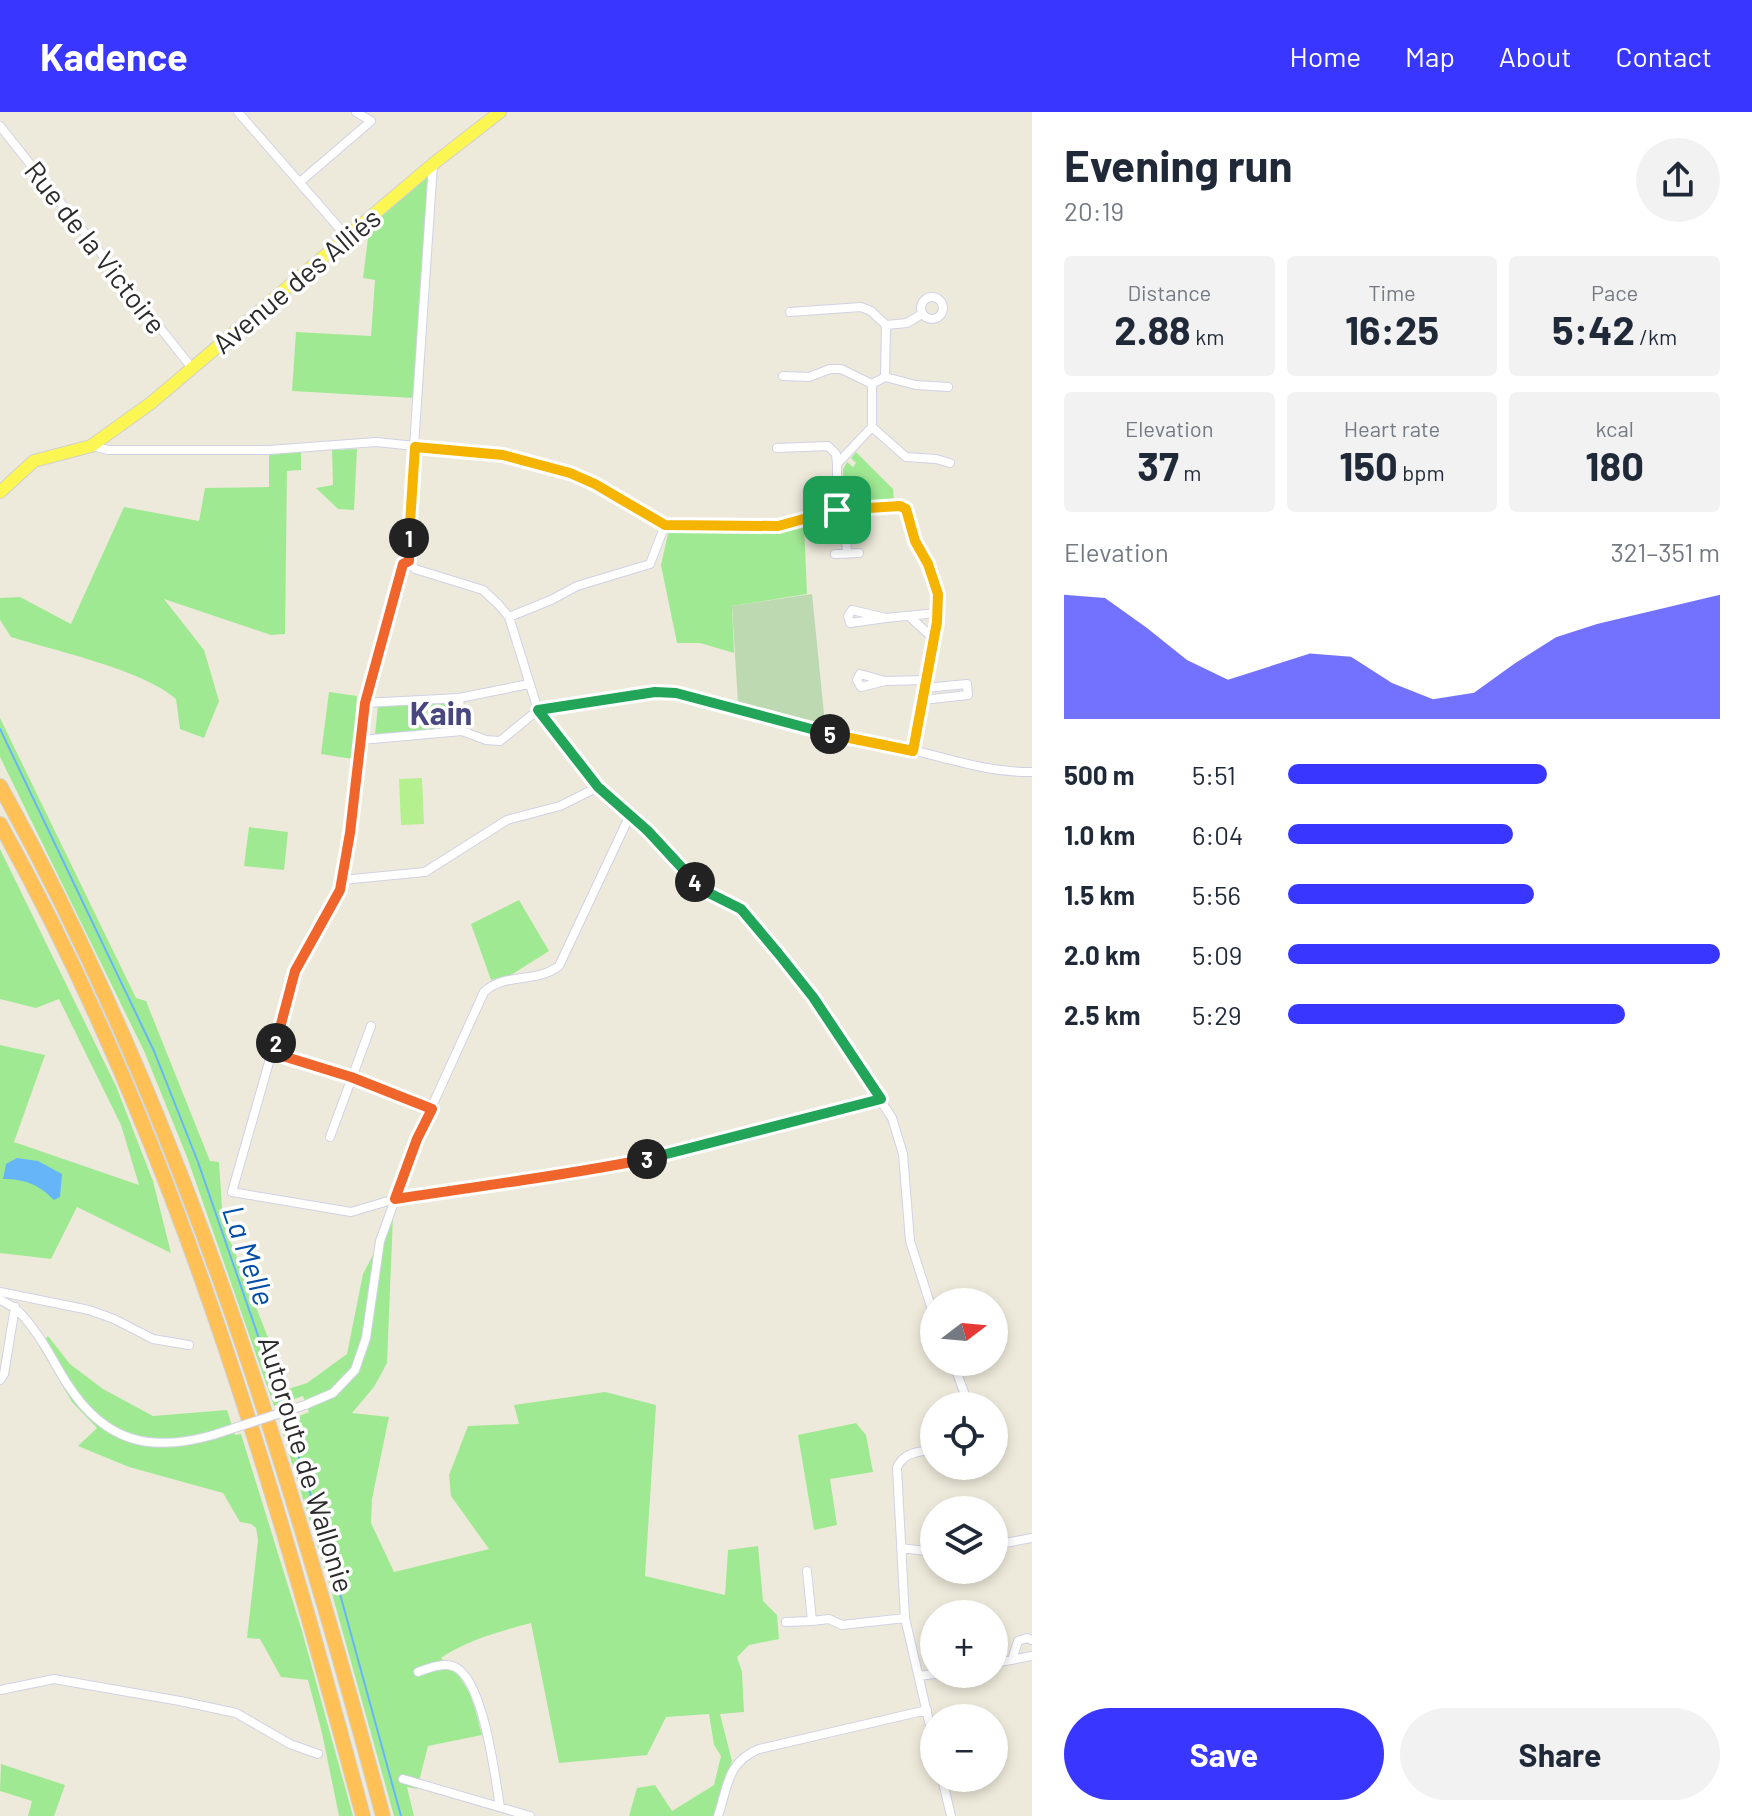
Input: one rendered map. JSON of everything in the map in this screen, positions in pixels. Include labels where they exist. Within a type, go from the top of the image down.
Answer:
[{"type":"highway","name":"Autoroute de Wallonie","points":[[0,786],[69,919],[128,1045],[202,1229],[276,1445],[383,1816]]},
{"type":"highway","name":"Autoroute de Wallonie","points":[[0,824],[60,941],[111,1052],[185,1236],[291,1559],[363,1816]]},
{"type":"main road","name":"Avenue des Alliés","points":[[91,446],[151,403],[433,164],[500,112]]},
{"type":"main road","points":[[0,492],[34,461],[91,446]]},
{"type":"street","points":[[238,112],[347,237]]},
{"type":"street","points":[[300,182],[371,121],[356,112]]},
{"type":"street","name":"Rue de la Victoire","points":[[0,126],[192,368]]},
{"type":"street","points":[[433,164],[407,550],[409,561],[421,571],[483,590],[509,617],[538,710],[598,787],[630,815],[700,887],[741,909],[813,997],[887,1108],[903,1154],[908,1225],[925,1288]]},
{"type":"street","points":[[790,312],[861,307],[871,311],[886,325],[885,377]]},
{"type":"street","points":[[886,325],[907,323],[922,314]]},
{"type":"street","points":[[783,376],[809,377],[830,369],[841,369],[872,384]]},
{"type":"street","points":[[872,384],[885,377],[916,385],[948,387]]},
{"type":"street","points":[[837,464],[872,427],[872,384]]},
{"type":"street","points":[[872,427],[906,457],[950,463]]},
{"type":"street","points":[[91,446],[108,450],[230,451],[376,442],[503,455],[570,473],[665,525],[778,526],[840,509],[900,506],[906,509],[915,541],[928,564],[938,594],[934,639],[913,751]]},
{"type":"street","points":[[777,448],[828,446],[836,454],[847,554]]},
{"type":"street","points":[[509,617],[577,586],[650,564],[665,525]]},
{"type":"street","points":[[835,554],[859,553]]},
{"type":"street","points":[[409,561],[403,564],[365,703],[342,880],[334,903],[295,971],[232,1192],[351,1212],[395,1199],[565,1175],[645,1159],[881,1099]]},
{"type":"street","points":[[886,618],[937,613]]},
{"type":"street","points":[[910,617],[934,639]]},
{"type":"street","points":[[885,681],[967,684],[968,695],[923,700]]},
{"type":"street","points":[[365,703],[459,698],[529,684]]},
{"type":"street","points":[[361,740],[464,732],[500,741],[538,710],[655,692],[676,693],[846,738],[994,771],[1032,772]]},
{"type":"street","points":[[459,698],[464,732]]},
{"type":"street","points":[[342,880],[425,872],[507,820],[560,806],[598,787]]},
{"type":"street","points":[[0,1300],[18,1309],[91,1415],[109,1429],[144,1443],[188,1442],[305,1405],[333,1393],[355,1370],[366,1338],[380,1241],[417,1139],[486,989],[502,982],[547,975],[559,966],[630,815]]},
{"type":"street","points":[[330,1137],[371,1026]]},
{"type":"street","points":[[273,1053],[351,1077],[432,1109]]},
{"type":"street","points":[[0,1292],[55,1302],[114,1319],[153,1339],[189,1345]]},
{"type":"street","points":[[0,1380],[4,1374],[18,1309],[28,1297]]},
{"type":"street","points":[[920,1453],[903,1458],[897,1468],[905,1618],[926,1704]]},
{"type":"street","points":[[1008,1542],[1032,1538]]},
{"type":"street","points":[[901,1548],[920,1550]]},
{"type":"street","points":[[807,1571],[812,1621]]},
{"type":"street","points":[[786,1622],[829,1619],[842,1625],[905,1618]]},
{"type":"street","points":[[1012,1660],[1018,1641],[1032,1640]]},
{"type":"street","points":[[1008,1661],[1032,1656]]},
{"type":"street","points":[[418,1672],[447,1665],[464,1674],[484,1716],[500,1807]]},
{"type":"street","points":[[0,1690],[54,1679],[180,1701],[236,1713],[290,1744],[318,1754]]},
{"type":"street","points":[[718,1816],[735,1764],[742,1756],[759,1749],[920,1712]]},
{"type":"street","points":[[403,1779],[530,1816]]},
{"type":"street","points":[[945,1792],[951,1816]]},
{"type":"green space","points":[[429,174],[414,398],[292,391],[296,332],[371,336],[375,280],[363,278],[368,238],[363,231]]},
{"type":"green space","points":[[301,447],[301,470],[287,471],[285,634],[271,635],[164,599],[204,650],[219,701],[204,738],[180,729],[176,699],[161,689],[98,662],[11,637],[0,620],[0,598],[20,597],[71,624],[124,507],[199,521],[205,488],[269,487],[269,450]]},
{"type":"green space","points":[[357,449],[354,510],[338,509],[316,488],[333,485],[332,450]]},
{"type":"green space","points":[[856,452],[893,489],[894,500],[844,498],[843,469],[847,462],[853,467],[856,463],[851,458]]},
{"type":"green space","points":[[804,524],[807,594],[732,606],[734,653],[700,643],[677,643],[661,565],[669,529],[778,531]]},
{"type":"green space","points":[[812,594],[825,724],[738,703],[732,606]]},
{"type":"green space","points":[[329,692],[357,696],[352,759],[321,754]]},
{"type":"green space","points":[[453,703],[453,729],[375,734],[378,706]]},
{"type":"green space","points":[[0,718],[136,998],[146,1001],[210,1161],[219,1162],[223,1222],[288,1389],[307,1383],[347,1354],[363,1274],[393,1216],[387,1363],[374,1387],[352,1413],[389,1417],[372,1499],[371,1523],[394,1572],[489,1549],[451,1496],[449,1475],[468,1426],[519,1424],[514,1405],[605,1392],[656,1405],[645,1576],[725,1595],[728,1550],[758,1546],[763,1601],[777,1615],[779,1639],[749,1645],[737,1657],[742,1672],[744,1712],[720,1714],[732,1761],[714,1816],[629,1816],[637,1788],[655,1785],[672,1811],[714,1785],[721,1756],[714,1745],[709,1714],[666,1717],[647,1755],[559,1763],[531,1623],[473,1641],[441,1658],[469,1692],[482,1735],[428,1746],[417,1789],[407,1787],[414,1816],[394,1816],[329,1583],[280,1424],[309,1412],[303,1396],[274,1406],[187,1157],[144,1051],[0,757]]},
{"type":"green space","points":[[422,778],[424,824],[401,825],[399,779]]},
{"type":"green space","points":[[249,827],[288,832],[284,870],[244,866]]},
{"type":"green space","points":[[0,849],[116,1086],[153,1181],[171,1253],[77,1207],[51,1259],[0,1253],[0,1045],[45,1055],[14,1142],[139,1185],[121,1125],[59,999],[36,1008],[0,999]]},
{"type":"green space","points":[[519,900],[549,951],[511,975],[491,980],[471,924]]},
{"type":"green space","points":[[48,1336],[70,1364],[103,1389],[153,1416],[227,1410],[235,1435],[241,1434],[302,1631],[353,1816],[339,1816],[308,1680],[281,1677],[260,1639],[247,1638],[258,1540],[256,1528],[240,1522],[223,1493],[129,1467],[78,1446],[97,1428],[72,1402],[39,1346]]},
{"type":"green space","points":[[856,1423],[866,1435],[873,1472],[830,1479],[837,1525],[814,1530],[798,1435]]},
{"type":"green space","points":[[1,1764],[65,1785],[54,1816],[28,1816],[32,1801],[0,1791]]},
{"type":"water","points":[[17,1158],[38,1161],[62,1174],[60,1197],[54,1200],[30,1184],[3,1179],[6,1164]]},
{"type":"waterway","name":"La Melle","points":[[0,729],[154,1051],[198,1162],[283,1408]]},
{"type":"waterway","name":"La Melle","points":[[285,1414],[326,1543],[401,1816]]},
{"type":"district","name":"Kain","points":[[441,712]]},
{"type":"route","points":[[415,447],[503,455],[535,462],[595,484],[665,525],[756,528],[778,526],[837,510],[900,506],[906,509],[915,541],[936,584],[937,622],[913,751],[846,738],[676,693],[655,692],[538,710],[598,787],[648,831],[700,887],[741,909],[813,997],[881,1099],[645,1159],[565,1175],[395,1199],[417,1139],[432,1109],[351,1077],[273,1053],[295,971],[334,903],[345,870],[365,703],[403,564],[409,561],[407,550],[415,447]]}]
